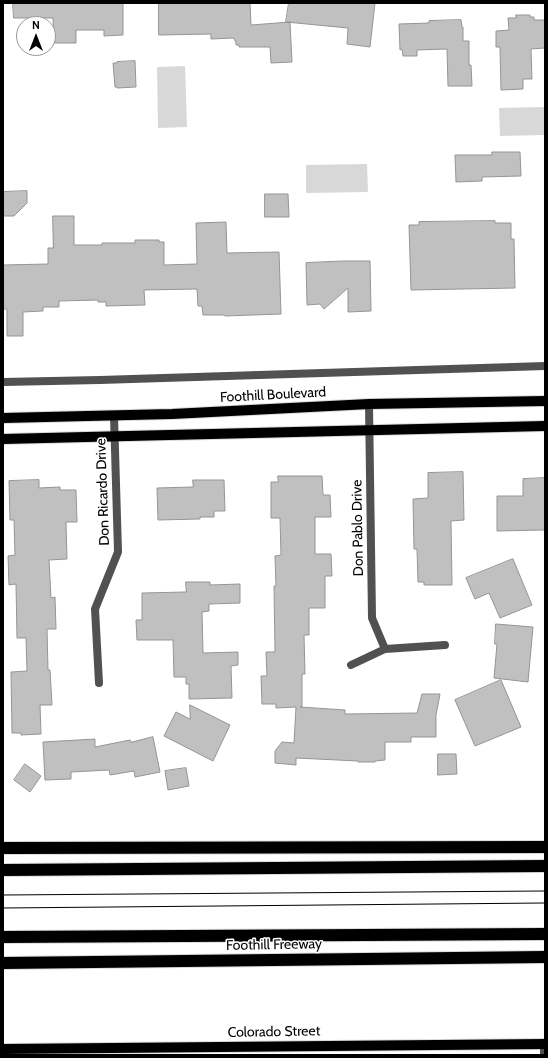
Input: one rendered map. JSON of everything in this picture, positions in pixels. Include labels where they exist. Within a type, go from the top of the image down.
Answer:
[{"type":"highway","points":[[3,848],[545,847]]},
{"type":"highway","points":[[3,870],[545,866]]},
{"type":"highway","points":[[3,937],[545,934]]},
{"type":"highway","name":"Foothill Freeway","points":[[3,963],[545,957]]},
{"type":"main road","name":"Foothill Boulevard","points":[[3,418],[172,414],[369,404],[545,401]]},
{"type":"main road","points":[[3,439],[545,426]]},
{"type":"main road","name":"Colorado Street","points":[[3,1049],[544,1044]]},
{"type":"street","name":"Foothill Boulevard","points":[[3,382],[545,366]]},
{"type":"street","name":"Don Pablo Drive","points":[[369,404],[372,618],[385,649]]},
{"type":"street","name":"Don Ricardo Drive","points":[[100,683],[95,609],[118,552],[114,416]]},
{"type":"street","points":[[351,665],[385,649],[445,645]]},
{"type":"street","points":[[544,1044],[544,1055]]},
{"type":"shaded area","points":[[185,66],[187,127],[158,128],[157,67]]},
{"type":"shaded area","points":[[545,107],[545,135],[500,136],[499,108]]},
{"type":"shaded area","points":[[367,164],[368,192],[306,193],[306,165]]},
{"type":"building","points":[[13,3],[123,3],[123,35],[104,36],[104,30],[76,30],[76,43],[56,43],[56,16],[16,16],[16,18],[14,18]]},
{"type":"building","points":[[159,3],[250,3],[251,25],[290,22],[292,62],[271,63],[270,47],[239,47],[239,45],[236,45],[234,38],[211,39],[211,34],[159,35]]},
{"type":"building","points":[[289,3],[375,3],[370,47],[347,44],[348,28],[286,22]]},
{"type":"building","points":[[516,15],[530,15],[530,17],[534,17],[534,20],[545,20],[545,48],[531,49],[532,79],[523,79],[523,89],[501,90],[500,47],[496,47],[496,31],[509,30],[508,18],[516,18]]},
{"type":"building","points":[[461,20],[463,27],[463,41],[469,41],[469,65],[471,65],[472,86],[448,86],[447,49],[417,50],[417,56],[403,56],[402,49],[400,50],[399,24]]},
{"type":"building","points":[[135,61],[136,87],[115,87],[113,63]]},
{"type":"building","points":[[492,152],[520,152],[521,176],[482,177],[482,181],[456,182],[455,155],[492,155]]},
{"type":"building","points":[[27,191],[27,203],[14,216],[3,216],[3,192]]},
{"type":"building","points":[[265,194],[288,194],[289,217],[265,217]]},
{"type":"building","points":[[53,216],[74,216],[74,245],[135,243],[135,240],[159,240],[159,242],[164,242],[164,265],[197,264],[196,223],[226,222],[227,253],[279,252],[281,314],[225,316],[203,315],[202,306],[198,306],[197,289],[144,290],[145,305],[106,306],[106,302],[98,302],[98,300],[59,301],[59,307],[43,307],[43,311],[23,312],[23,336],[7,336],[7,309],[3,309],[3,265],[48,264],[48,248],[53,248]]},
{"type":"building","points":[[495,221],[495,223],[511,223],[511,239],[514,239],[515,288],[411,290],[409,225],[419,225],[419,222]]},
{"type":"building","points":[[370,261],[371,311],[348,312],[348,288],[324,309],[320,304],[307,305],[306,263]]},
{"type":"building","points":[[463,472],[464,520],[451,521],[452,585],[424,585],[424,582],[418,582],[417,549],[414,549],[413,499],[428,498],[428,473]]},
{"type":"building","points":[[278,476],[322,476],[323,495],[330,495],[331,517],[315,517],[315,554],[331,554],[332,576],[325,576],[325,608],[309,608],[309,635],[304,635],[305,674],[302,674],[302,707],[300,707],[345,710],[345,714],[417,713],[422,694],[440,694],[436,715],[436,737],[411,737],[411,742],[385,742],[385,760],[375,762],[296,758],[296,765],[275,763],[275,751],[282,742],[294,743],[296,707],[276,708],[276,704],[262,704],[261,676],[267,676],[266,652],[275,652],[275,556],[281,555],[280,518],[271,518],[271,482],[278,482]]},
{"type":"building","points":[[545,478],[545,530],[497,531],[497,496],[523,496],[523,479]]},
{"type":"building","points":[[39,480],[39,488],[60,487],[60,490],[76,490],[77,522],[66,522],[67,559],[49,560],[51,598],[55,597],[56,629],[47,629],[48,670],[50,670],[52,705],[40,705],[41,734],[21,735],[21,733],[12,733],[11,672],[27,671],[26,638],[17,638],[16,584],[9,585],[8,556],[15,555],[14,520],[10,520],[9,481]]},
{"type":"building","points":[[193,480],[224,480],[225,511],[214,511],[214,517],[200,517],[200,519],[158,520],[157,488],[193,487]]},
{"type":"building","points":[[513,559],[532,605],[500,618],[489,593],[475,599],[466,578]]},
{"type":"building","points":[[186,582],[210,582],[210,585],[240,584],[240,603],[209,604],[209,611],[202,612],[203,653],[238,652],[238,665],[231,666],[232,698],[189,699],[189,684],[186,684],[186,677],[174,677],[173,640],[137,640],[136,620],[142,620],[142,593],[186,592]]},
{"type":"building","points":[[496,624],[533,627],[528,682],[494,678],[497,644],[495,644]]},
{"type":"building","points":[[501,680],[521,727],[475,746],[455,700]]},
{"type":"building","points":[[190,705],[230,725],[213,761],[164,736],[176,712],[190,719]]},
{"type":"building","points":[[153,737],[160,772],[135,777],[134,771],[110,775],[109,770],[71,772],[71,779],[45,780],[43,742],[95,739],[95,747]]},
{"type":"building","points":[[438,754],[456,754],[457,774],[438,775]]},
{"type":"building","points":[[25,764],[41,776],[30,792],[14,780]]},
{"type":"building","points":[[186,768],[189,786],[168,790],[165,771]]},
{"type":"tram line","points":[[3,895],[545,891]]},
{"type":"tram line","points":[[3,908],[545,903]]}]
